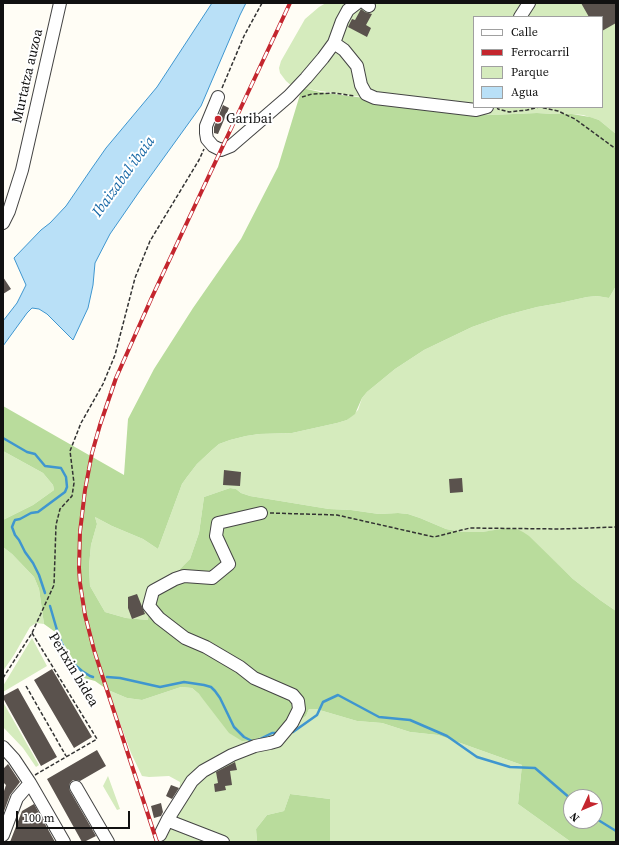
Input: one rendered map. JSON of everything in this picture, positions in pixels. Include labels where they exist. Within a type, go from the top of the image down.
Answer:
[{"type":"street","name":"Murtatza auzoa","points":[[3,223],[9,212],[22,170],[60,3]]},
{"type":"street","points":[[218,97],[206,126],[206,133],[207,139],[213,146],[221,150],[231,146],[289,96],[306,78],[334,43],[342,21],[348,10],[357,3]]},
{"type":"street","points":[[521,16],[529,3]]},
{"type":"street","points":[[334,43],[344,50],[357,66],[361,85],[366,94],[375,98],[476,110],[483,108]]},
{"type":"street","points":[[160,835],[168,819],[192,781],[203,770],[232,755],[255,746],[277,740],[292,723],[298,709],[298,701],[293,695],[254,678],[240,667],[206,647],[185,638],[158,618],[149,606],[153,591],[175,579],[184,576],[212,578],[229,564],[216,536],[218,524],[262,513]]},
{"type":"street","points":[[3,747],[14,759],[29,781],[64,842]]},
{"type":"street","points":[[3,835],[17,798],[29,781]]},
{"type":"street","points":[[76,787],[108,842]]},
{"type":"street","points":[[168,819],[174,823],[223,842]]},
{"type":"path","points":[[218,97],[244,36],[262,3]]},
{"type":"path","points":[[300,97],[312,94],[358,96]]},
{"type":"path","points":[[498,108],[509,112],[535,108]]},
{"type":"path","points":[[544,108],[558,111],[575,119],[616,149]]},
{"type":"path","points":[[32,633],[54,586],[56,525],[60,509],[72,496],[74,483],[70,451],[81,423],[102,384],[115,355],[135,278],[150,241],[199,160],[207,139]]},
{"type":"path","points":[[262,513],[337,515],[434,537],[470,528],[560,529],[616,527]]},
{"type":"path","name":"Pertxin bidea","points":[[3,678],[32,633],[97,739],[29,781]]},
{"type":"path","points":[[26,686],[66,757]]},
{"type":"green space","points":[[326,3],[616,3],[616,134],[599,120],[583,115],[537,113],[490,115],[293,87],[280,73],[279,68],[281,61],[305,19]]},
{"type":"green space","points":[[302,88],[320,92],[490,115],[537,113],[572,114],[599,120],[616,134],[616,286],[609,298],[597,296],[587,297],[537,307],[503,316],[472,327],[424,350],[395,369],[367,392],[362,398],[355,414],[347,420],[292,433],[246,436],[219,444],[197,464],[182,484],[158,549],[143,539],[95,517],[97,524],[91,545],[89,566],[90,586],[105,612],[126,618],[148,620],[150,599],[190,559],[199,533],[204,497],[230,488],[236,489],[241,493],[250,496],[329,509],[379,514],[408,514],[446,529],[462,532],[482,532],[507,528],[517,529],[523,532],[573,579],[616,611],[616,842],[571,842],[518,804],[522,765],[438,735],[410,732],[382,723],[357,721],[316,709],[309,709],[306,716],[275,732],[254,740],[242,741],[229,733],[199,694],[192,688],[181,687],[142,700],[127,698],[108,690],[95,681],[84,678],[58,634],[44,624],[39,589],[34,577],[12,554],[3,547],[3,520],[33,505],[54,490],[53,485],[43,473],[3,451],[3,406],[124,475],[128,419],[154,369],[193,308],[241,239],[278,167]]},
{"type":"green space","points":[[616,286],[616,611],[573,579],[553,560],[512,528],[482,532],[462,532],[446,529],[408,514],[379,514],[329,509],[250,496],[241,493],[236,489],[230,488],[204,497],[199,533],[190,559],[175,574],[148,620],[126,618],[105,612],[90,586],[89,566],[91,545],[97,524],[95,517],[143,539],[158,549],[182,484],[197,464],[219,444],[246,436],[292,433],[347,420],[358,410],[362,398],[367,392],[395,369],[424,350],[472,327],[503,316],[537,307],[587,297],[597,296],[609,298]]},
{"type":"green space","points":[[3,451],[43,473],[53,485],[54,490],[33,505],[3,520]]},
{"type":"green space","points":[[3,547],[12,554],[34,577],[39,589],[44,624],[36,623],[30,627],[3,671]]},
{"type":"green space","points":[[32,638],[47,666],[3,692],[3,686]]},
{"type":"green space","points":[[181,687],[192,688],[254,740],[300,720],[306,716],[309,709],[316,709],[357,721],[382,723],[410,732],[438,735],[522,765],[518,804],[571,842],[330,842],[330,799],[290,794],[284,811],[267,815],[256,829],[257,842],[163,842],[179,802],[180,782],[169,776],[142,776],[131,753],[108,690],[127,698],[142,700]]},
{"type":"green space","points":[[3,702],[39,765],[36,767],[23,748],[3,727]]},
{"type":"green space","points":[[108,776],[120,809],[117,810],[103,786]]},
{"type":"green space","points":[[290,794],[330,799],[330,842],[257,842],[256,829],[267,815],[284,811]]},
{"type":"water","name":"Ibaizabal ibaia","points":[[212,3],[246,3],[201,106],[110,234],[95,263],[93,285],[88,308],[73,340],[47,314],[39,309],[32,308],[3,346],[3,321],[17,303],[26,285],[14,258],[66,206],[106,148],[157,87]]},
{"type":"building","points":[[581,3],[616,3],[616,23],[603,30],[603,16],[588,16]]},
{"type":"building","points":[[361,9],[372,14],[366,25],[371,28],[367,37],[348,27],[352,19],[355,20]]},
{"type":"building","points":[[223,105],[229,108],[218,134],[214,133],[214,127]]},
{"type":"building","points":[[3,277],[11,289],[3,294]]},
{"type":"building","points":[[224,470],[241,472],[240,486],[223,485]]},
{"type":"building","points":[[462,478],[463,492],[450,493],[449,479]]},
{"type":"building","points":[[137,594],[145,614],[132,619],[128,608],[128,597]]},
{"type":"building","points":[[52,669],[92,737],[74,748],[34,680]]},
{"type":"building","points":[[18,688],[57,757],[41,766],[3,698],[3,696]]},
{"type":"building","points":[[97,750],[106,766],[80,781],[73,780],[69,787],[96,836],[82,842],[47,779]]},
{"type":"building","points":[[235,762],[237,770],[230,771],[232,785],[225,786],[226,790],[215,792],[214,784],[218,783],[216,772]]},
{"type":"building","points":[[8,764],[20,782],[10,795],[3,814],[3,794],[6,785],[3,782],[3,769]]},
{"type":"building","points":[[171,785],[179,788],[172,799],[166,796]]},
{"type":"building","points":[[161,803],[163,812],[161,816],[154,818],[151,806]]},
{"type":"building","points":[[34,804],[55,842],[10,842],[22,811]]},
{"type":"waterway","points":[[3,438],[27,452],[35,454],[45,466],[61,468],[66,477],[67,487],[65,492],[38,512],[31,513],[15,520],[12,527],[15,535],[33,563],[45,593]]},
{"type":"waterway","points":[[50,606],[59,637],[68,657],[82,671],[93,677]]},
{"type":"waterway","points":[[107,677],[120,678],[160,687],[184,682],[211,687],[220,698],[234,727],[244,737],[254,742],[272,733],[279,733]]},
{"type":"waterway","points":[[290,732],[293,732],[317,715],[323,702],[338,695],[379,717],[410,720],[447,736],[477,757],[510,767],[535,768],[563,792]]},
{"type":"waterway","points":[[603,823],[616,831]]},
{"type":"railway","points":[[157,842],[94,650],[85,615],[79,568],[80,532],[85,490],[92,453],[116,378],[152,297],[290,3]]},
{"type":"place","name":"Garibai","points":[[218,119]]}]
